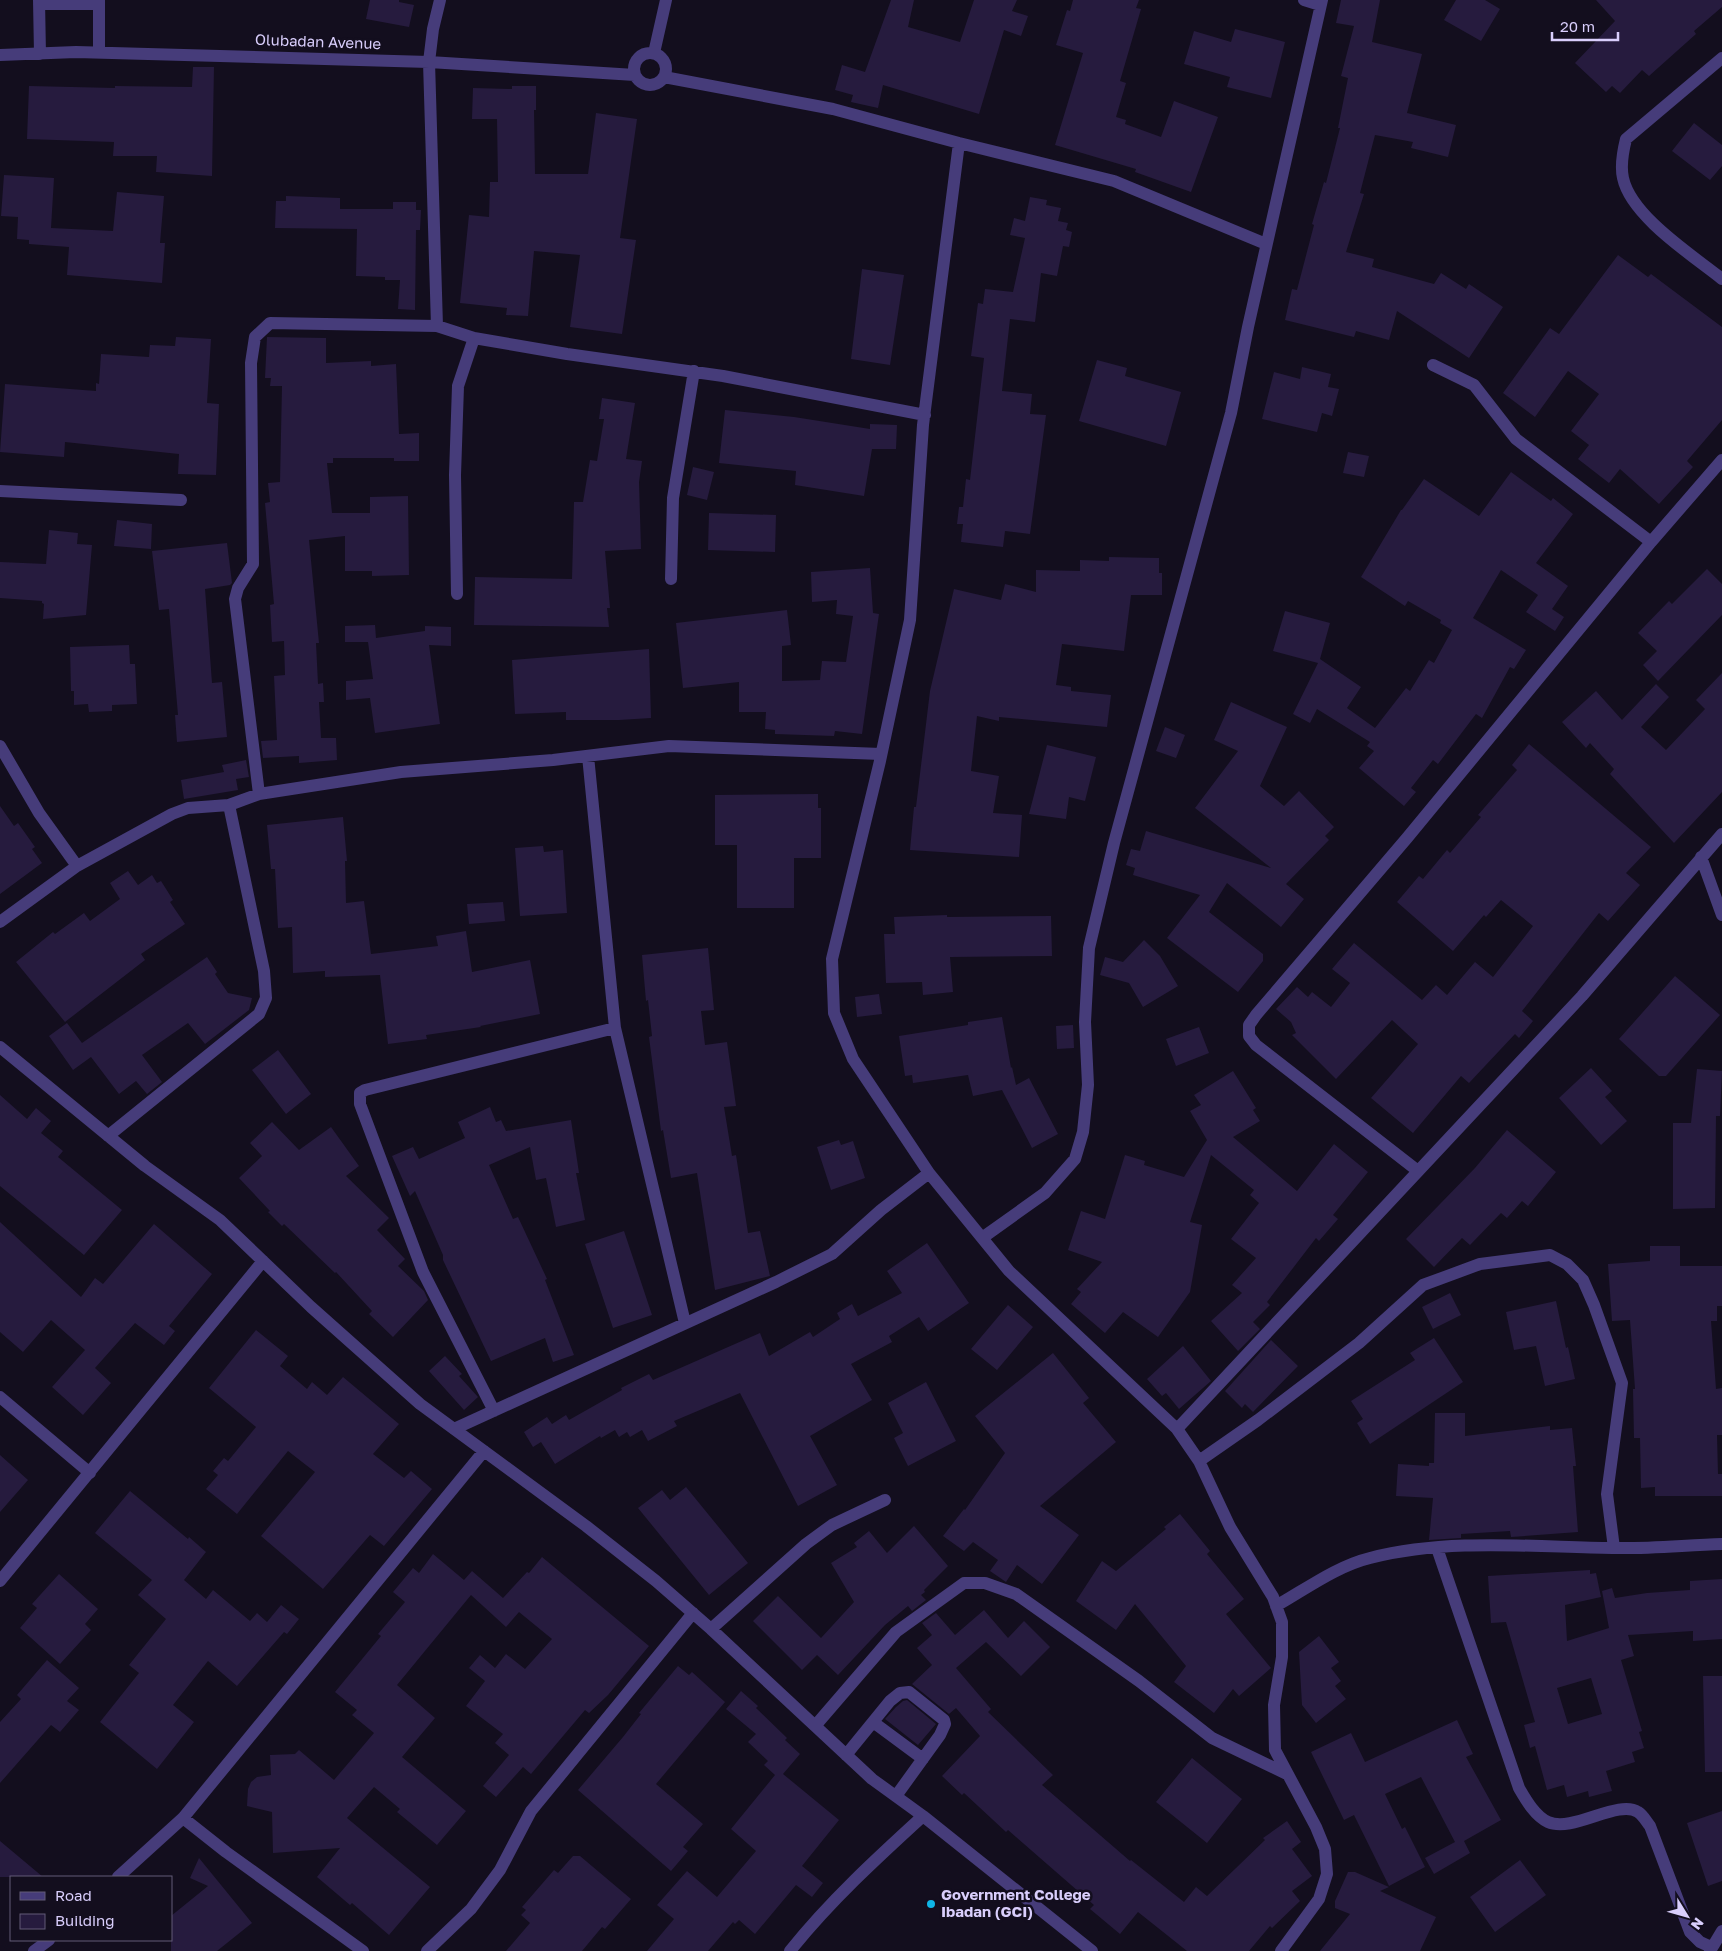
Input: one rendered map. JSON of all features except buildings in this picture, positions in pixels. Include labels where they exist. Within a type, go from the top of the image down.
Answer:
[{"type":"street","points":[[437,326],[429,62],[433,29],[440,0]]},
{"type":"street","points":[[654,54],[666,0]]},
{"type":"street","points":[[982,1238],[1044,1192],[1075,1159],[1083,1132],[1088,1085],[1085,1022],[1089,948],[1114,843],[1231,413],[1266,244],[1321,2],[1304,0]]},
{"type":"street","points":[[40,54],[39,2],[99,2],[99,52]]},
{"type":"street","name":"Olubadan Avenue","points":[[0,55],[99,52],[429,62],[635,75]]},
{"type":"street","points":[[647,53],[654,54],[665,63],[664,77],[652,85],[645,84],[639,81],[635,75],[636,61],[640,56],[647,53]]},
{"type":"street","points":[[1722,58],[1626,139],[1622,154],[1622,176],[1628,192],[1650,220],[1722,279]]},
{"type":"street","points":[[664,77],[833,109],[959,143],[1114,180],[1266,244]]},
{"type":"street","points":[[959,143],[925,416],[910,620],[881,754],[832,959],[834,1013],[853,1059],[929,1173],[1009,1271],[1178,1429],[1199,1461],[1230,1527],[1273,1597],[1282,1622],[1282,1657],[1274,1706],[1275,1750],[1316,1827],[1325,1849],[1327,1874],[1319,1899],[1281,1951]]},
{"type":"street","points":[[259,794],[235,599],[238,588],[253,564],[252,363],[255,337],[270,323],[437,326],[474,338],[567,354],[694,372],[925,416]]},
{"type":"street","points":[[458,594],[455,475],[458,386],[474,338]]},
{"type":"street","points":[[1433,365],[1474,385],[1516,439],[1651,542]]},
{"type":"street","points":[[671,579],[673,498],[694,372]]},
{"type":"street","points":[[1418,1170],[1256,1045],[1249,1036],[1249,1025],[1407,838],[1651,542],[1722,460]]},
{"type":"street","points":[[0,491],[181,500]]},
{"type":"street","points":[[0,746],[39,813],[77,866]]},
{"type":"street","points":[[0,922],[77,866],[172,814],[188,808],[229,805],[259,794],[401,772],[588,756],[669,746],[881,754]]},
{"type":"street","points":[[588,756],[615,1028],[685,1323]]},
{"type":"street","points":[[108,1136],[260,1014],[266,998],[264,971],[229,805]]},
{"type":"street","points":[[1178,1429],[1582,996],[1722,834]]},
{"type":"street","points":[[1701,857],[1722,915]]},
{"type":"street","points":[[494,1410],[423,1272],[360,1104],[360,1093],[365,1090],[615,1028]]},
{"type":"street","points":[[0,1047],[145,1166],[220,1220],[311,1307],[420,1404],[586,1526],[656,1581],[694,1613],[872,1779],[923,1816],[1092,1951]]},
{"type":"street","points":[[454,1429],[776,1282],[832,1254],[881,1210],[929,1173]]},
{"type":"street","points":[[1199,1461],[1258,1420],[1351,1349],[1423,1286],[1480,1264],[1550,1255],[1567,1264],[1583,1280],[1622,1383],[1607,1494],[1614,1548]]},
{"type":"street","points":[[0,1581],[263,1261]]},
{"type":"street","points":[[0,1397],[90,1473]]},
{"type":"street","points":[[119,1876],[183,1818],[484,1451]]},
{"type":"street","points":[[711,1629],[806,1544],[832,1526],[885,1500]]},
{"type":"street","points":[[1276,1606],[1345,1567],[1370,1558],[1437,1548],[1530,1546],[1614,1548],[1722,1544]]},
{"type":"street","points":[[1437,1548],[1519,1788],[1527,1802],[1538,1815],[1548,1822],[1562,1825],[1624,1808],[1636,1810],[1650,1826],[1690,1932],[1711,1949],[1722,1931]]},
{"type":"street","points":[[815,1726],[896,1632],[964,1583],[986,1583],[1016,1594],[1139,1681],[1212,1738],[1287,1774]]},
{"type":"street","points":[[427,1951],[471,1909],[500,1870],[531,1811],[694,1613]]},
{"type":"street","points":[[846,1755],[895,1696],[900,1693],[909,1692],[944,1720],[945,1724],[940,1735],[896,1796]]},
{"type":"street","points":[[873,1722],[923,1759]]},
{"type":"street","points":[[790,1951],[808,1928],[875,1860],[923,1816]]},
{"type":"street","points":[[183,1818],[226,1852],[363,1951]]},
{"type":"street","points":[[34,1951],[48,1941]]},
{"type":"place","name":"Government College Ibadan (GCI)","points":[[931,1904]]}]
